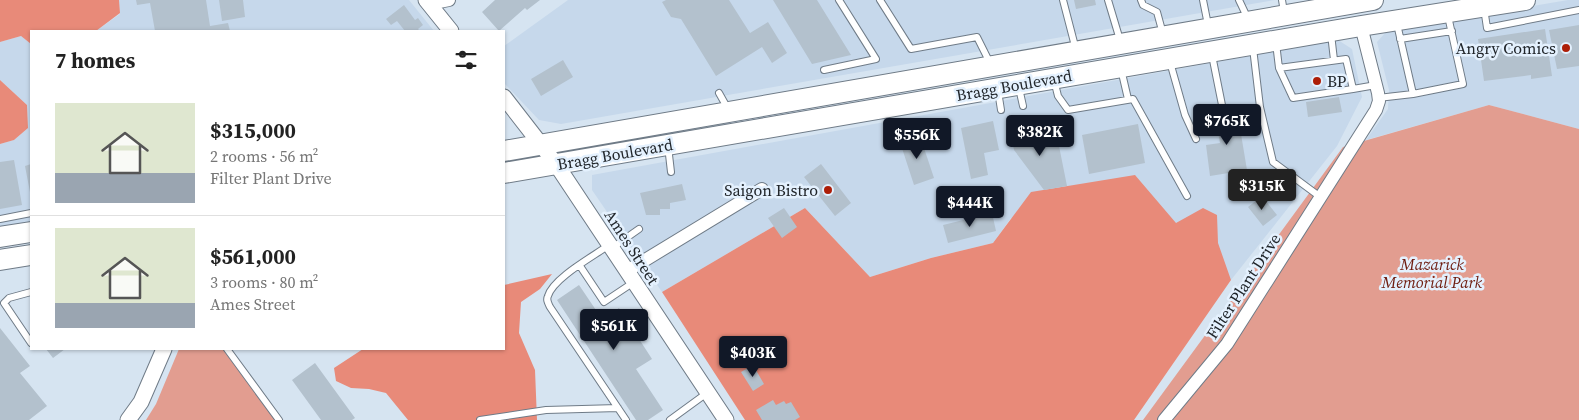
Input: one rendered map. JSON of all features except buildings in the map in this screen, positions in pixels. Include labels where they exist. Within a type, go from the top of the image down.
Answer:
[{"type":"main road","name":"Bragg Boulevard","points":[[505,173],[1361,26],[1398,30],[1449,22],[1484,6],[1525,0]]},
{"type":"main road","name":"Bragg Boulevard","points":[[505,150],[1250,22],[1283,8],[1370,1]]},
{"type":"main road","points":[[1214,51],[1230,38],[1342,18],[1370,1]]},
{"type":"main road","points":[[0,237],[25,226]]},
{"type":"street","points":[[429,1],[449,0]]},
{"type":"street","points":[[429,1],[450,30]]},
{"type":"street","points":[[1361,26],[1378,98]]},
{"type":"street","name":"Filter Plant Drive","points":[[1164,420],[1227,344],[1319,196],[1376,110],[1378,98]]},
{"type":"street","name":"Ames Street","points":[[507,105],[556,164],[726,420]]},
{"type":"street","points":[[631,276],[762,188]]},
{"type":"street","points":[[128,420],[144,396],[164,350]]},
{"type":"lane","points":[[824,70],[876,60],[840,0]]},
{"type":"lane","points":[[880,0],[911,49],[977,37],[991,66]]},
{"type":"lane","points":[[1063,0],[1076,52]]},
{"type":"lane","points":[[1108,0],[1117,25],[1120,44]]},
{"type":"lane","points":[[1142,0],[1143,5],[1157,12],[1163,36]]},
{"type":"lane","points":[[1202,0],[1208,29]]},
{"type":"lane","points":[[1239,0],[1250,22]]},
{"type":"lane","points":[[1484,6],[1487,28],[1579,10]]},
{"type":"lane","points":[[1378,98],[1413,94],[1463,84],[1449,22]]},
{"type":"lane","points":[[1398,30],[1413,94]]},
{"type":"lane","points":[[1330,31],[1334,60]]},
{"type":"lane","points":[[1276,41],[1280,68],[1293,98],[1376,85]]},
{"type":"lane","points":[[1253,44],[1260,107],[1273,162],[1319,196]]},
{"type":"lane","points":[[1214,51],[1222,105]]},
{"type":"lane","points":[[1169,59],[1185,115],[1196,139]]},
{"type":"lane","points":[[1280,68],[1346,59],[1353,89]]},
{"type":"lane","points":[[1121,67],[1128,99]]},
{"type":"lane","points":[[1054,79],[1058,96],[1068,110],[1133,98],[1187,196]]},
{"type":"lane","points":[[1019,85],[1023,106]]},
{"type":"lane","points":[[998,88],[1001,110]]},
{"type":"lane","points":[[719,93],[730,112]]},
{"type":"lane","points":[[667,145],[671,172]]},
{"type":"lane","points":[[0,219],[25,226]]},
{"type":"lane","points":[[626,420],[547,300],[548,293],[565,276],[639,229]]},
{"type":"lane","points":[[580,266],[604,302],[631,276]]},
{"type":"lane","points":[[30,292],[9,298],[4,303],[30,342]]},
{"type":"lane","points":[[228,350],[279,420]]},
{"type":"lane","points":[[670,420],[708,393]]},
{"type":"lane","points":[[480,420],[546,410],[618,408]]},
{"type":"shaded area","points":[[0,0],[119,0],[120,13],[97,30],[30,30],[30,43],[21,36],[0,42]]},
{"type":"shaded area","points":[[119,0],[409,0],[433,30],[97,30],[120,14]]},
{"type":"shaded area","points":[[568,0],[1275,0],[561,124],[539,120],[505,84],[505,45]]},
{"type":"shaded area","points":[[1568,0],[1579,0],[1579,129],[1489,105],[1366,140],[1388,109],[1389,90],[1377,42],[1387,31]]},
{"type":"shaded area","points":[[21,36],[30,43],[30,222],[0,227],[0,144],[14,140],[28,128],[27,105],[0,80],[0,42]]},
{"type":"shaded area","points":[[1338,40],[1352,49],[1362,97],[1337,146],[1231,280],[1176,224],[1011,218],[993,243],[931,258],[870,277],[805,208],[662,292],[592,190],[592,175]]},
{"type":"shaded area","points":[[0,80],[27,105],[28,128],[14,140],[0,144]]},
{"type":"shaded area","points":[[1135,175],[1176,223],[1203,208],[1217,215],[1218,243],[1231,280],[1134,420],[745,420],[662,292],[805,208],[870,277],[931,258],[993,243],[1031,192]]},
{"type":"shaded area","points":[[552,274],[540,289],[521,302],[519,333],[535,370],[537,420],[408,420],[386,393],[369,389],[351,388],[336,381],[334,368],[361,350],[505,350],[505,285]]},
{"type":"green space","name":"Mazarick Memorial Park","points":[[1489,105],[1579,129],[1579,420],[1143,420],[1343,147]]},
{"type":"green space","points":[[179,350],[224,350],[276,420],[146,420],[156,404]]},
{"type":"place","name":"Angry Comics","points":[[1566,48]]},
{"type":"place","name":"BP","points":[[1317,81]]},
{"type":"place","name":"Saigon Bistro","points":[[828,190]]}]
